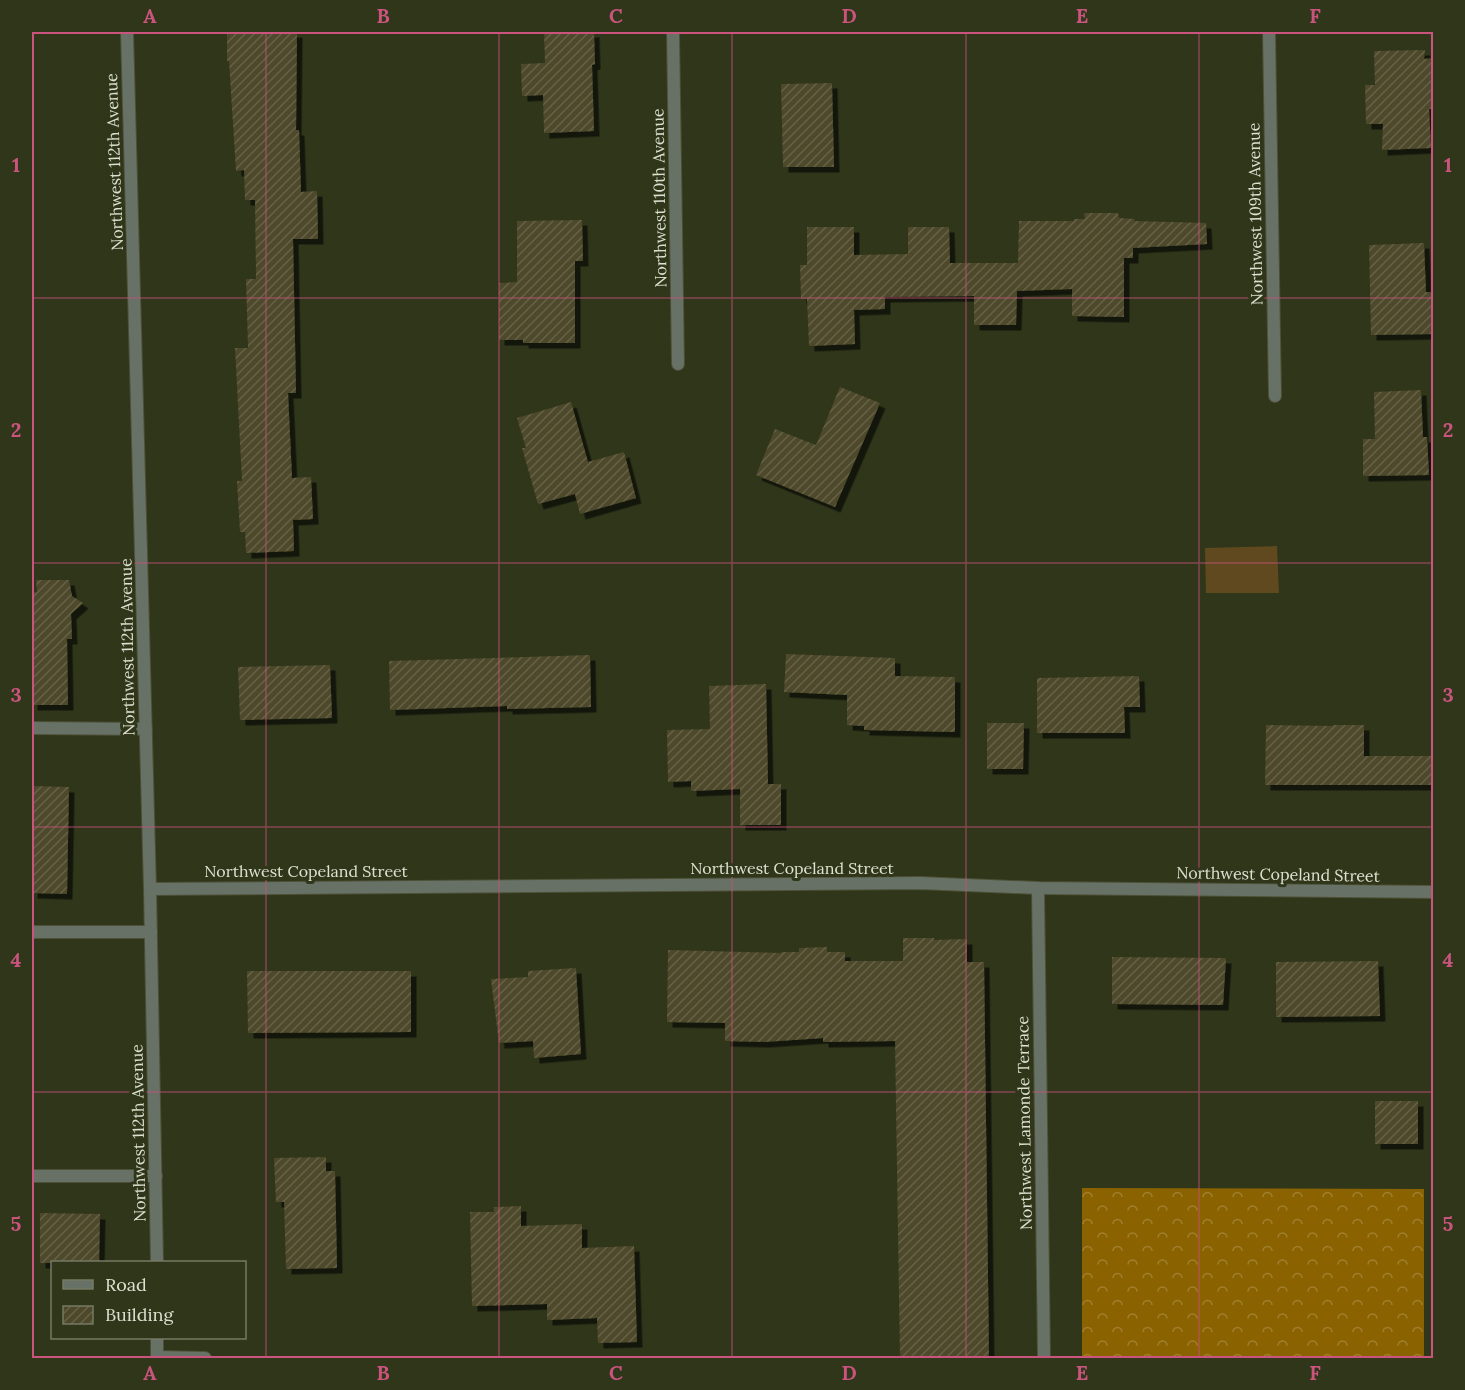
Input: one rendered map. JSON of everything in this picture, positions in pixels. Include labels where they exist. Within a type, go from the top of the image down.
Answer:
[{"type":"street","name":"Northwest 112th Avenue","points":[[127,32],[150,889],[157,1261]]},
{"type":"street","name":"Northwest 110th Avenue","points":[[673,32],[678,364]]},
{"type":"street","name":"Northwest 109th Avenue","points":[[1269,32],[1275,396]]},
{"type":"street","points":[[32,728],[146,729]]},
{"type":"street","name":"Northwest Copeland Street","points":[[150,889],[920,883],[1038,888],[1434,892]]},
{"type":"street","name":"Northwest Lamonde Terrace","points":[[1038,888],[1044,1359]]},
{"type":"street","points":[[32,932],[151,932]]},
{"type":"street","points":[[32,1176],[156,1176]]},
{"type":"street","points":[[157,1339],[158,1358],[205,1359]]},
{"type":"green space","points":[[1082,1188],[1424,1189],[1424,1358],[1082,1358]]},
{"type":"shaded area","points":[[1277,546],[1279,593],[1206,593],[1205,548]]},
{"type":"building","points":[[227,32],[297,32],[296,130],[299,130],[301,192],[317,191],[318,239],[293,239],[296,393],[288,393],[292,478],[311,477],[313,519],[293,520],[294,551],[246,553],[245,532],[240,532],[237,481],[242,481],[235,348],[248,348],[246,279],[256,279],[255,200],[245,200],[244,170],[236,171],[229,61],[227,61]]},
{"type":"building","points":[[544,32],[594,32],[595,64],[592,65],[594,131],[544,133],[543,95],[522,96],[521,64],[545,63]]},
{"type":"building","points":[[1425,50],[1424,59],[1434,58],[1434,109],[1429,109],[1431,148],[1382,150],[1383,124],[1366,124],[1365,85],[1375,85],[1374,51]]},
{"type":"building","points":[[832,83],[834,167],[783,167],[781,84]]},
{"type":"building","points":[[1084,213],[1118,213],[1119,218],[1135,219],[1134,221],[1206,223],[1207,244],[1133,248],[1133,258],[1124,258],[1124,317],[1072,316],[1072,289],[1017,291],[1016,325],[974,325],[974,296],[885,297],[885,309],[854,310],[855,344],[809,346],[807,299],[801,299],[800,265],[807,265],[807,227],[854,227],[854,255],[908,254],[908,227],[949,227],[950,263],[1018,263],[1019,221],[1074,221],[1074,219],[1085,219]]},
{"type":"building","points":[[582,220],[583,261],[575,261],[575,343],[523,343],[523,340],[499,340],[499,283],[517,282],[517,221]]},
{"type":"building","points":[[1424,243],[1426,292],[1434,292],[1434,334],[1371,335],[1369,245]]},
{"type":"building","points":[[840,387],[880,403],[835,507],[756,475],[775,429],[816,445]]},
{"type":"building","points":[[1421,390],[1423,437],[1427,437],[1429,475],[1363,476],[1363,439],[1375,439],[1374,392]]},
{"type":"building","points":[[571,402],[588,462],[624,452],[636,498],[580,514],[575,494],[538,504],[522,448],[526,448],[517,418]]},
{"type":"building","points":[[36,580],[69,580],[72,596],[83,603],[71,614],[72,639],[67,639],[68,705],[32,705],[32,592],[37,592]]},
{"type":"building","points":[[786,654],[895,658],[895,676],[955,677],[955,732],[864,730],[864,726],[847,725],[847,695],[784,692]]},
{"type":"building","points":[[590,655],[591,707],[507,709],[507,706],[390,710],[389,661]]},
{"type":"building","points":[[330,665],[332,718],[240,720],[238,667]]},
{"type":"building","points":[[1139,676],[1140,707],[1124,707],[1125,733],[1037,733],[1037,678]]},
{"type":"building","points":[[766,684],[768,784],[781,784],[781,825],[740,825],[740,789],[691,791],[691,781],[668,782],[667,730],[710,729],[709,686]]},
{"type":"building","points":[[987,723],[1024,723],[1023,769],[987,769]]},
{"type":"building","points":[[1266,725],[1364,725],[1364,756],[1434,756],[1434,785],[1265,785]]},
{"type":"building","points":[[32,786],[69,787],[67,894],[32,893]]},
{"type":"building","points":[[903,938],[967,939],[967,962],[984,962],[989,1359],[900,1359],[895,1041],[823,1042],[823,1038],[764,1042],[725,1041],[725,1023],[667,1022],[668,950],[781,953],[799,952],[799,948],[827,947],[827,952],[845,952],[845,961],[903,961]]},
{"type":"building","points":[[1112,957],[1226,958],[1223,1005],[1112,1004]]},
{"type":"building","points":[[1378,961],[1380,1016],[1276,1017],[1276,962]]},
{"type":"building","points":[[576,968],[581,1054],[534,1058],[533,1041],[499,1043],[491,979],[528,977],[528,971]]},
{"type":"building","points":[[247,971],[411,971],[411,1032],[248,1033]]},
{"type":"building","points":[[1375,1101],[1418,1101],[1418,1144],[1375,1144]]},
{"type":"building","points":[[326,1157],[326,1171],[335,1171],[337,1268],[286,1269],[284,1202],[276,1202],[274,1158]]},
{"type":"building","points":[[521,1206],[521,1226],[582,1224],[582,1248],[634,1246],[637,1342],[598,1343],[597,1318],[547,1320],[547,1304],[472,1306],[470,1212],[494,1212],[494,1207]]},
{"type":"building","points":[[40,1213],[100,1214],[99,1261],[40,1263]]}]
